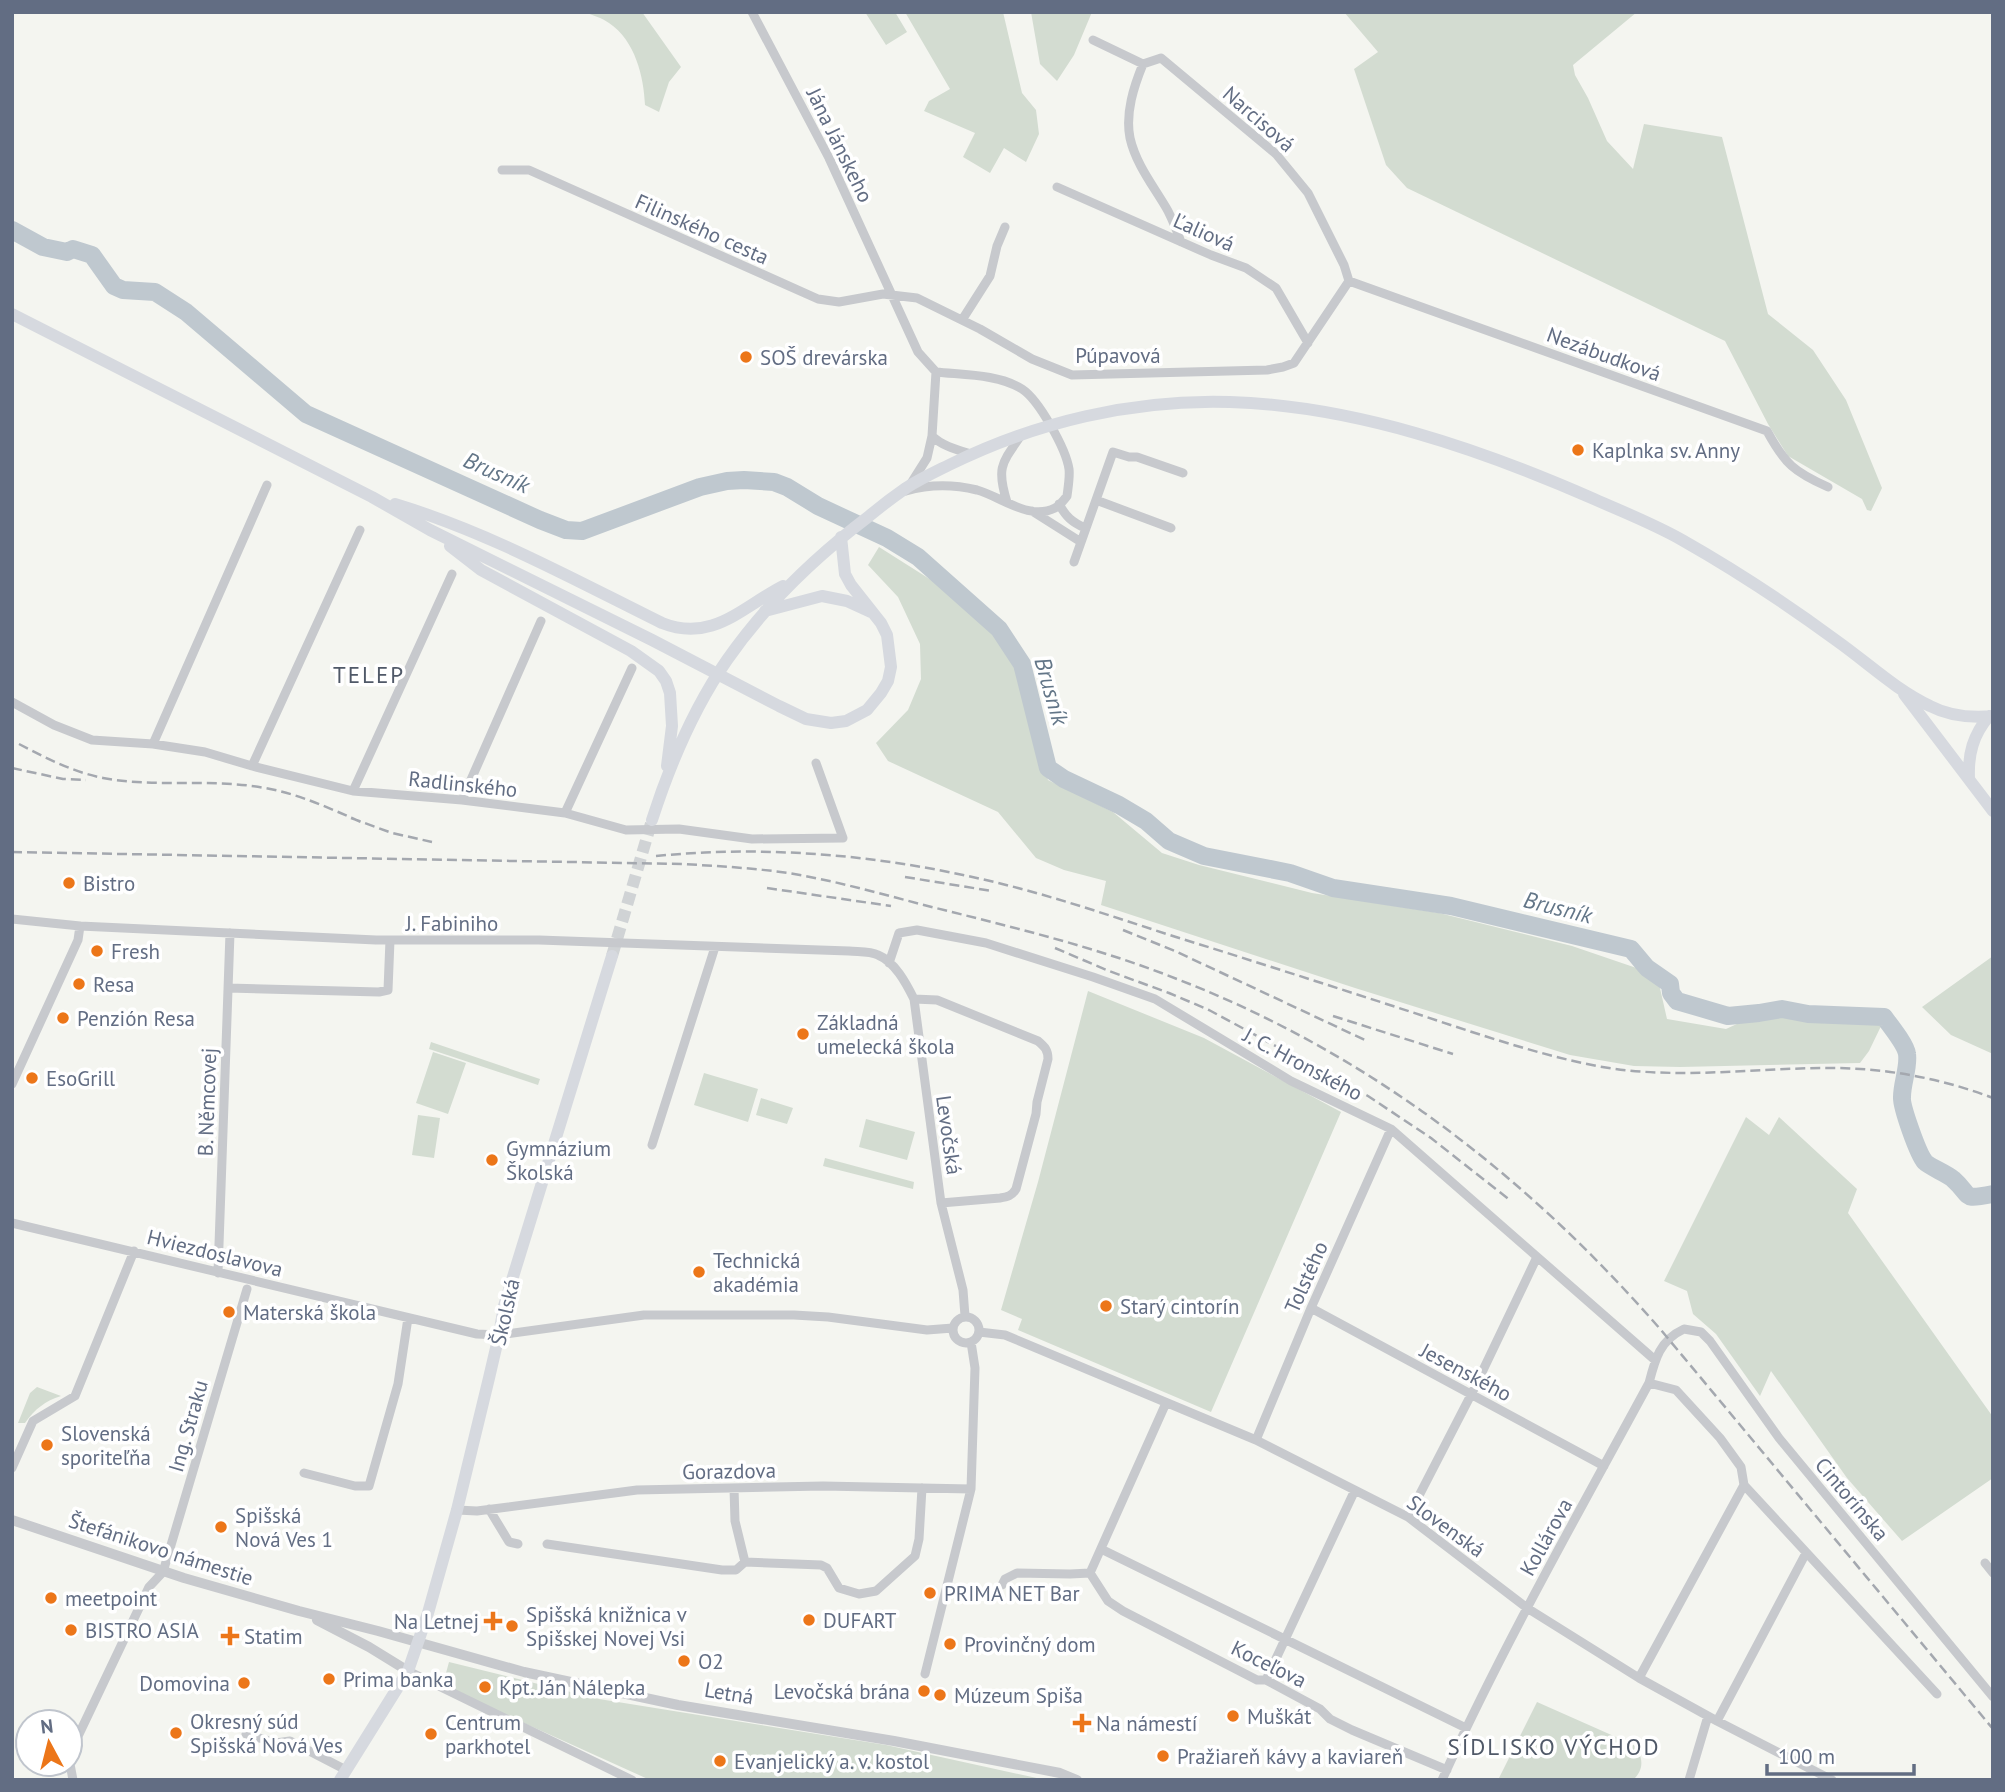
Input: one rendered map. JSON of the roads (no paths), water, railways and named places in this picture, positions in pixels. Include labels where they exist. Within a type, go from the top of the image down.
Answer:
[{"type":"main road","points":[[12,314],[372,497],[430,530],[779,706],[806,719],[831,723],[846,721],[867,710],[888,681],[891,667],[887,635],[845,574],[842,536]]},
{"type":"main road","points":[[652,820],[665,781],[696,711],[725,663],[793,580],[842,536],[903,490],[971,454],[1069,420],[1105,412],[1176,403],[1227,402],[1286,406],[1375,423],[1483,455],[1564,486],[1680,539],[1808,621],[1900,688],[1932,707],[1970,717],[1992,718]]},
{"type":"main road","points":[[372,497],[425,513],[522,553],[662,623],[680,629],[707,628],[722,623],[793,580]]},
{"type":"main road","points":[[430,530],[481,570],[631,651],[659,671],[670,692],[672,726],[665,781]]},
{"type":"main road","points":[[765,611],[822,596],[847,601],[871,612]]},
{"type":"main road","points":[[1900,688],[1993,810]]},
{"type":"main road","points":[[1969,778],[1972,745],[1982,725],[1992,718]]},
{"type":"main road","name":"Školská","points":[[343,1775],[408,1671],[428,1613],[457,1510],[499,1335],[503,1306],[612,956]]},
{"type":"street","name":"Jána Jánskeho","points":[[752,12],[829,158],[918,352],[936,372]]},
{"type":"street","points":[[1093,40],[1143,64],[1133,87],[1130,137],[1139,161],[1169,214],[1181,242]]},
{"type":"street","name":"Narcisová","points":[[1143,64],[1161,58],[1276,154],[1308,193],[1344,265],[1349,281]]},
{"type":"street","name":"Filinského cesta","points":[[502,170],[529,170],[818,299],[839,302],[883,294],[892,295]]},
{"type":"street","name":"Ľaliová","points":[[1057,187],[1246,268],[1276,288],[1308,343]]},
{"type":"street","points":[[962,320],[990,276],[1005,227]]},
{"type":"street","points":[[1308,343],[1349,281]]},
{"type":"street","name":"Nezábudková","points":[[1349,281],[1767,431],[1786,462],[1796,471],[1828,486]]},
{"type":"street","name":"Púpavová","points":[[892,295],[918,298],[1032,359],[1072,375],[1283,368],[1294,363],[1308,343]]},
{"type":"street","points":[[936,372],[979,376],[1003,381],[1022,389],[1035,402],[1059,443],[1069,470],[1067,496],[1056,508],[1032,511],[992,495],[956,486],[903,490],[928,458],[936,372]]},
{"type":"street","points":[[1007,502],[1002,485],[1003,463],[1023,434]]},
{"type":"street","points":[[932,436],[952,448],[971,454]]},
{"type":"street","points":[[1074,562],[1113,452],[1183,472]]},
{"type":"street","points":[[153,744],[267,485]]},
{"type":"street","points":[[1096,500],[1171,528]]},
{"type":"street","points":[[1059,504],[1066,517],[1085,528]]},
{"type":"street","points":[[1032,511],[1081,541]]},
{"type":"street","points":[[252,766],[360,530]]},
{"type":"street","points":[[353,791],[452,575]]},
{"type":"street","points":[[462,800],[541,621]]},
{"type":"street","points":[[565,813],[632,668]]},
{"type":"street","name":"Radlinského","points":[[12,702],[54,725],[92,740],[153,744],[205,752],[353,791],[462,800],[565,813],[625,830],[679,829],[752,839],[843,838],[816,763]]},
{"type":"street","name":"J. Fabiniho","points":[[12,919],[80,926],[390,940],[539,940],[877,954],[889,963]]},
{"type":"street","points":[[12,1084],[78,940],[80,926]]},
{"type":"street","name":"J. C. Hronského","points":[[889,963],[899,933],[916,930],[986,943],[1155,999],[1291,1081],[1391,1129],[1655,1360]]},
{"type":"street","name":"B. Němcovej","points":[[218,1273],[230,933]]},
{"type":"street","points":[[228,988],[379,992],[388,990],[390,940]]},
{"type":"street","points":[[652,1145],[715,947]]},
{"type":"street","name":"Levočská","points":[[889,963],[904,979],[914,999],[941,1203],[963,1290],[965,1317]]},
{"type":"street","points":[[914,999],[937,1000],[1038,1041],[1048,1053],[1036,1114],[1014,1193],[1000,1198],[941,1203]]},
{"type":"street","name":"Tolstého","points":[[1256,1440],[1311,1308],[1391,1129]]},
{"type":"street","name":"Hviezdoslavova","points":[[12,1223],[477,1334],[499,1335],[645,1315],[794,1315],[927,1330],[953,1328]]},
{"type":"street","points":[[12,1468],[33,1421],[75,1396],[134,1251]]},
{"type":"street","points":[[1408,1517],[1537,1257]]},
{"type":"street","name":"Ing. Straku","points":[[84,1724],[149,1587],[163,1572],[247,1289]]},
{"type":"street","name":"Jesenského","points":[[1311,1308],[1604,1466]]},
{"type":"street","points":[[965,1317],[976,1321],[979,1332],[975,1340],[966,1343],[958,1340],[953,1328],[957,1320],[965,1317]]},
{"type":"street","points":[[304,1473],[355,1486],[369,1486],[398,1384],[408,1318]]},
{"type":"street","name":"Kollárova","points":[[1442,1780],[1527,1608],[1649,1382],[1655,1360],[1664,1343],[1684,1329]]},
{"type":"street","name":"Cintorínska","points":[[1684,1329],[1700,1332],[1710,1341],[1779,1438],[1993,1697]]},
{"type":"street","name":"Slovenská","points":[[979,1332],[1005,1335],[1256,1440],[1408,1517],[1527,1608],[1639,1678],[1832,1779]]},
{"type":"street","points":[[925,1674],[971,1489],[975,1368],[971,1342]]},
{"type":"street","points":[[1649,1382],[1676,1390],[1720,1438],[1741,1466],[1744,1485],[1937,1694]]},
{"type":"street","points":[[1002,1585],[1005,1579],[1017,1573],[1090,1573],[1166,1403]]},
{"type":"street","points":[[1639,1678],[1744,1485]]},
{"type":"street","name":"Gorazdova","points":[[457,1510],[477,1511],[637,1490],[823,1486],[971,1489]]},
{"type":"street","points":[[734,1488],[735,1521],[745,1562]]},
{"type":"street","points":[[547,1544],[722,1570],[736,1570],[745,1562],[821,1565],[827,1568],[839,1588],[859,1594],[877,1591],[915,1556],[919,1539],[922,1488]]},
{"type":"street","points":[[1266,1680],[1354,1490]]},
{"type":"street","points":[[489,1509],[509,1542],[518,1544]]},
{"type":"street","name":"Štefánikovo námestie","points":[[12,1520],[163,1572],[418,1642]]},
{"type":"street","name":"Koceľova","points":[[1101,1549],[1466,1728]]},
{"type":"street","points":[[1717,1721],[1806,1553]]},
{"type":"street","points":[[1985,1563],[1993,1573]]},
{"type":"street","name":"Koceľova","points":[[1090,1573],[1108,1601],[1123,1611],[1258,1680],[1266,1680],[1352,1730],[1447,1770]]},
{"type":"street","name":"Štefánikovo námestie","points":[[299,1611],[369,1647],[408,1671]]},
{"type":"street","name":"Letná","points":[[418,1642],[524,1672],[678,1705],[933,1748],[1060,1773],[1077,1780]]},
{"type":"street","points":[[408,1671],[632,1780]]},
{"type":"street","points":[[1689,1780],[1708,1716]]},
{"type":"street","points":[[246,1734],[276,1743],[290,1741],[343,1775]]},
{"type":"waterway","name":"Brusník","points":[[12,230],[43,247],[67,252],[73,249],[92,255],[114,286],[123,290],[155,292],[186,312],[306,414],[566,530],[582,531],[700,487],[744,480],[774,482],[787,487],[818,506],[887,538],[918,557],[999,629],[1022,664],[1048,768],[1146,821],[1169,841],[1204,856],[1290,873],[1333,888],[1451,906],[1631,949],[1647,968],[1670,984],[1671,993],[1677,1001],[1728,1016],[1782,1009],[1808,1014],[1884,1017],[1906,1050],[1902,1102],[1910,1130],[1925,1162],[1953,1179],[1968,1196],[1993,1194]]},
{"type":"tunnel","points":[[612,956],[652,820]]},
{"type":"railway","points":[[19,744],[70,768],[103,778],[265,788],[302,798],[361,822]]},
{"type":"railway","points":[[12,768],[63,779],[86,780]]},
{"type":"railway","points":[[351,818],[392,833],[432,842]]},
{"type":"railway","points":[[12,852],[682,864],[775,871],[850,886],[1066,942],[1177,979],[1247,1009],[1314,1043],[1379,1082],[1440,1124],[1556,1221],[1610,1274],[1661,1330],[1993,1729]]},
{"type":"railway","points":[[656,856],[793,853],[884,861],[974,877],[1077,905],[1497,1040],[1597,1066],[1687,1073],[1808,1068],[1858,1069],[1936,1080],[1993,1098]]},
{"type":"railway","points":[[905,877],[992,891]]},
{"type":"railway","points":[[767,888],[891,906]]},
{"type":"railway","points":[[1123,930],[1175,951],[1365,1040]]},
{"type":"railway","points":[[1055,948],[1209,1010],[1368,1096],[1431,1138],[1511,1201]]},
{"type":"railway","points":[[1333,1016],[1453,1054]]},
{"type":"place","name":"SOŠ drevárska","points":[[746,357]]},
{"type":"place","name":"Kaplnka sv. Anny","points":[[1578,450]]},
{"type":"place","name":"Bistro","points":[[69,883]]},
{"type":"place","name":"Fresh","points":[[97,951]]},
{"type":"place","name":"Resa","points":[[79,984]]},
{"type":"place","name":"Penzión Resa","points":[[63,1018]]},
{"type":"place","name":"Základná umelecká škola","points":[[803,1034]]},
{"type":"place","name":"EsoGrill","points":[[32,1078]]},
{"type":"place","name":"Gymnázium Školská","points":[[492,1160]]},
{"type":"place","name":"Technická akadémia","points":[[699,1272]]},
{"type":"place","name":"Starý cintorín","points":[[1106,1306]]},
{"type":"place","name":"Materská škola","points":[[229,1312]]},
{"type":"place","name":"Slovenská sporiteľňa","points":[[47,1445]]},
{"type":"place","name":"Spišská Nová Ves 1","points":[[221,1527]]},
{"type":"place","name":"PRIMA NET Bar","points":[[930,1593]]},
{"type":"place","name":"meetpoint","points":[[51,1598]]},
{"type":"place","name":"DUFART","points":[[809,1620]]},
{"type":"place","name":"Na Letnej","points":[[493,1621]]},
{"type":"place","name":"Spišská knižnica v Spišskej Novej Vsi","points":[[512,1626]]},
{"type":"place","name":"BISTRO ASIA","points":[[71,1630]]},
{"type":"place","name":"Statim","points":[[230,1636]]},
{"type":"place","name":"Provinčný dom","points":[[950,1644]]},
{"type":"place","name":"O2","points":[[684,1661]]},
{"type":"place","name":"Prima banka","points":[[329,1679]]},
{"type":"place","name":"Domovina","points":[[244,1683]]},
{"type":"place","name":"Kpt. Ján Nálepka","points":[[485,1687]]},
{"type":"place","name":"Levočská brána","points":[[924,1691]]},
{"type":"place","name":"Múzeum Spiša","points":[[940,1695]]},
{"type":"place","name":"Muškát","points":[[1233,1716]]},
{"type":"place","name":"Na námestí","points":[[1082,1723]]},
{"type":"place","name":"Okresný súd Spišská Nová Ves","points":[[176,1733]]},
{"type":"place","name":"Centrum parkhotel","points":[[431,1734]]},
{"type":"place","name":"Pražiareň kávy a kaviareň","points":[[1163,1756]]},
{"type":"place","name":"Evanjelický a. v. kostol","points":[[720,1761]]},
{"type":"district","name":"TELEP","points":[[369,674]]},
{"type":"district","name":"SÍDLISKO VÝCHOD","points":[[1554,1746]]}]
